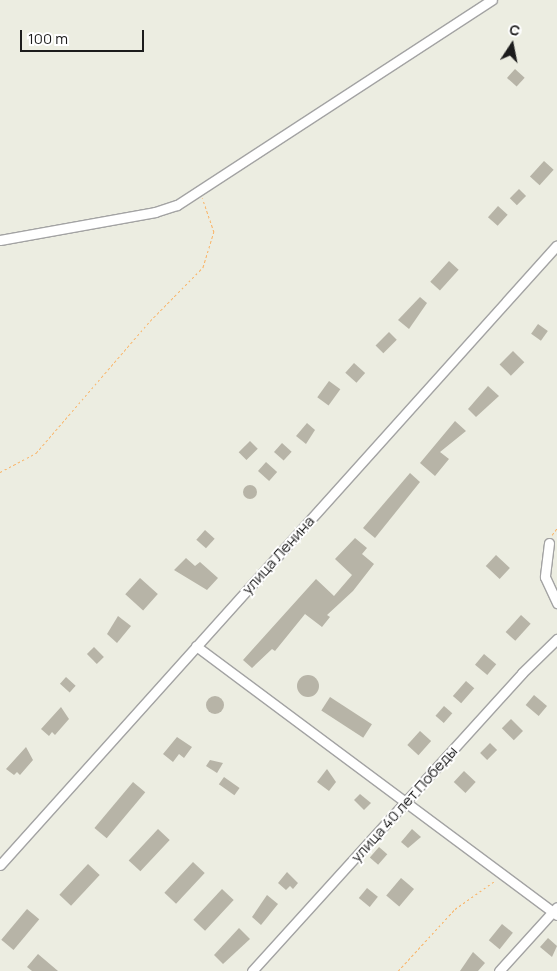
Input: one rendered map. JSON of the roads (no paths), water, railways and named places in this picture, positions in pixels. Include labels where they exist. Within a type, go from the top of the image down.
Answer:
[{"type":"street","points":[[0,240],[155,212],[199,192],[492,0]]},
{"type":"street","name":"улица Ленина","points":[[0,865],[557,245]]},
{"type":"street","points":[[549,543],[546,577],[557,603]]},
{"type":"street","name":"улица 40 лет Победы","points":[[252,971],[557,639]]},
{"type":"street","points":[[196,646],[407,801],[503,875],[556,912],[499,971]]}]
